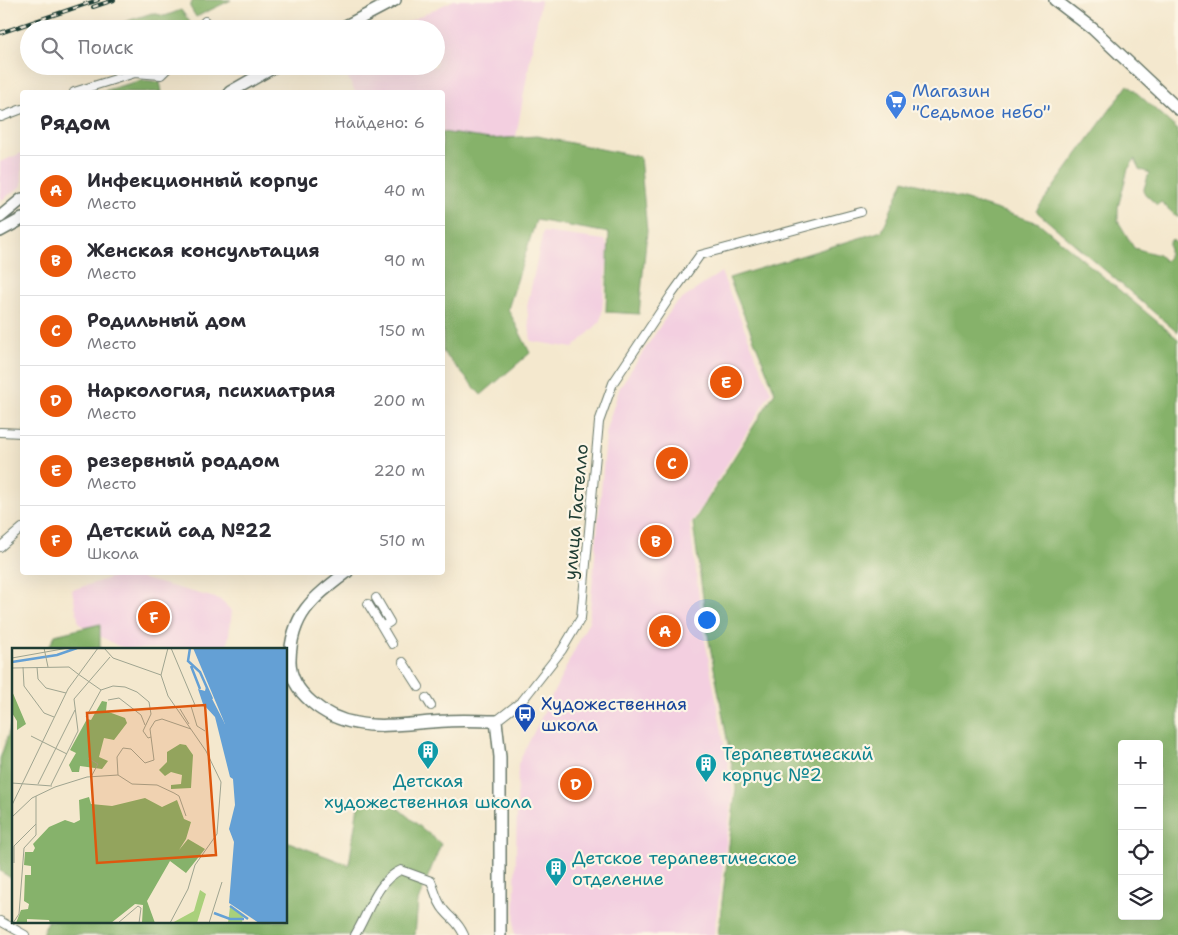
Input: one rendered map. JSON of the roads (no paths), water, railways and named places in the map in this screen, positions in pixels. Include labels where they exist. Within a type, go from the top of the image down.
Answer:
[{"type":"street","points":[[357,20],[395,0]]},
{"type":"street","points":[[1055,0],[1108,43],[1178,109]]},
{"type":"street","points":[[80,90],[129,75]]},
{"type":"street","points":[[234,90],[260,75]]},
{"type":"street","points":[[0,115],[1,117],[20,110]]},
{"type":"street","points":[[0,217],[20,201]]},
{"type":"street","name":"улица Гастелло","points":[[496,721],[522,701],[562,650],[582,618],[599,422],[613,383],[672,294],[700,255],[861,212]]},
{"type":"street","points":[[0,231],[20,220]]},
{"type":"street","points":[[0,432],[20,433]]},
{"type":"street","points":[[0,547],[20,530]]},
{"type":"street","points":[[344,575],[305,608],[296,626],[290,650],[290,668],[297,685],[310,702],[330,715],[355,723],[373,725],[449,721],[496,721],[500,757],[500,935]]},
{"type":"street","points":[[376,598],[390,622],[382,627]]},
{"type":"street","points":[[368,604],[392,644]]},
{"type":"street","points":[[403,662],[419,687]]},
{"type":"street","points":[[426,698],[431,706]]},
{"type":"street","points":[[355,935],[390,874],[400,870],[431,881],[444,911],[457,921],[464,935]]},
{"type":"street","points":[[0,921],[25,935]]},
{"type":"railway","points":[[39,20],[98,0]]},
{"type":"railway","points":[[93,7],[114,0]]},
{"type":"railway","points":[[0,33],[20,26]]},
{"type":"place","name":"Магазин \"Седьмое небо\"","points":[[896,120]]},
{"type":"place","name":"резервный роддом","points":[[726,382]]},
{"type":"place","name":"Родильный дом","points":[[672,463]]},
{"type":"place","name":"Женская консультация","points":[[656,541]]},
{"type":"place","name":"Детский сад №22","points":[[154,617]]},
{"type":"place","name":"Инфекционный корпус","points":[[665,631]]},
{"type":"place","name":"Художественная школа","points":[[525,733]]},
{"type":"place","name":"Детская художественная школа","points":[[428,770]]},
{"type":"place","name":"Терапевтический корпус №2","points":[[706,783]]},
{"type":"place","name":"Наркология, психиатрия","points":[[576,784]]},
{"type":"place","name":"Детское терапевтическое отделение","points":[[556,887]]}]
